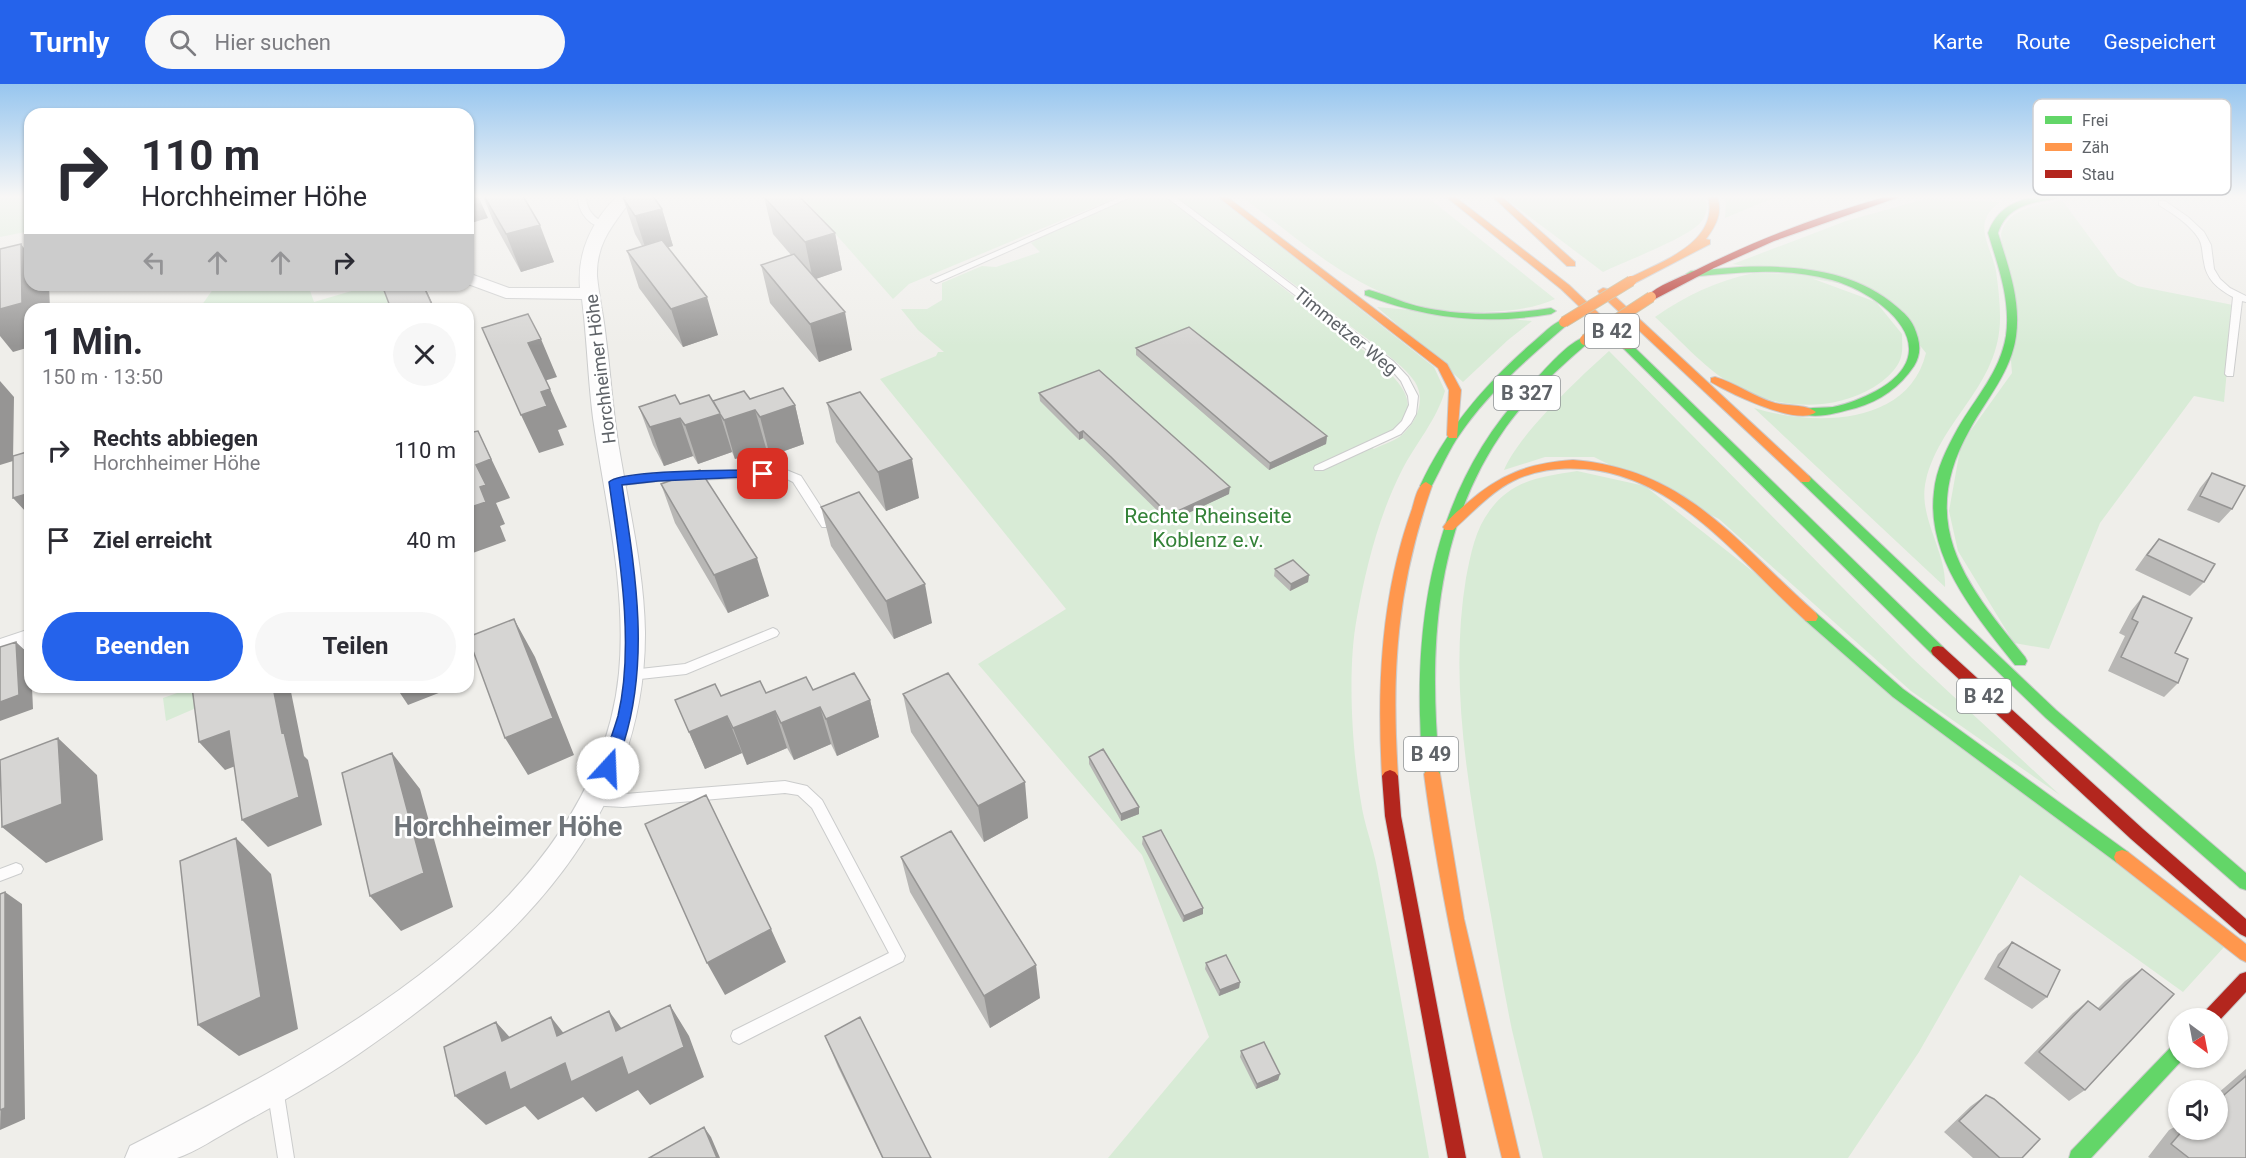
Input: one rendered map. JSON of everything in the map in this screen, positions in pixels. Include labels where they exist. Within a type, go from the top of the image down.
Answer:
[{"type":"main road","name":"B 49","points":[[1286,246],[1443,366],[1454,380],[1456,387],[1457,404],[1453,435]]},
{"type":"main road","points":[[1302,246],[1357,286],[1395,305],[1427,314],[1479,320],[1509,319],[1551,311],[1598,292]]},
{"type":"main road","name":"B 42","points":[[1514,246],[1565,287],[1735,450],[1970,682],[2129,827],[2246,929]]},
{"type":"main road","points":[[1546,246],[1575,267],[1552,246]]},
{"type":"main road","name":"B 49","points":[[1457,1158],[1395,832],[1388,759],[1386,689],[1392,617],[1402,558],[1427,484],[1453,435],[1504,374],[1598,292],[1631,281],[1697,246]]},
{"type":"main road","name":"B 327","points":[[1449,527],[1471,474],[1506,416],[1537,382],[1585,340],[1651,297],[1691,274],[1751,246]]},
{"type":"main road","points":[[1996,246],[2010,298],[2012,318],[2009,349],[1996,381],[1947,457],[1939,475],[1936,495],[1937,514],[1943,543],[1953,570],[1977,610],[2032,675]]},
{"type":"main road","points":[[1668,349],[1729,389],[1753,400],[1797,412],[1818,413],[1859,406],[1877,397],[1894,385],[1906,372],[1913,357],[1914,343],[1902,318],[1890,305],[1851,284],[1806,271],[1782,268],[1691,274]]},
{"type":"main road","name":"B 42","points":[[1598,292],[1668,349],[1990,657],[2151,803],[2246,883]]},
{"type":"main road","points":[[1449,527],[1491,490],[1521,473],[1541,467],[1560,464],[1602,468],[1642,479],[1661,488],[1694,510],[1864,665],[1898,693],[2114,851],[2246,954]]},
{"type":"main road","name":"B 49","points":[[1449,527],[1438,566],[1427,647],[1426,689],[1432,777],[1452,899],[1510,1158]]},
{"type":"main road","points":[[2048,692],[2151,803]]},
{"type":"main road","points":[[2220,1008],[2244,983]]},
{"type":"main road","points":[[2078,1158],[2168,1063]]},
{"type":"street","name":"Horchheimer Höhe","points":[[142,1158],[274,1087],[370,1029],[460,961],[508,916],[529,892],[564,846],[593,801],[620,736],[632,675],[632,611],[615,482],[603,414],[588,273],[589,258],[594,246]]},
{"type":"street","points":[[474,280],[506,292],[550,296],[591,293]]},
{"type":"street","points":[[0,648],[24,640]]},
{"type":"lane","points":[[936,280],[1014,246]]},
{"type":"lane","name":"Timmetzer Weg","points":[[1235,246],[1390,363],[1406,379],[1411,388],[1414,408],[1405,425],[1397,432],[1319,468]]},
{"type":"lane","points":[[2206,246],[2212,277],[2242,297],[2229,374]]},
{"type":"lane","points":[[615,482],[658,477],[784,473],[796,479],[826,524]]},
{"type":"lane","points":[[632,675],[698,666],[773,633]]},
{"type":"lane","points":[[593,801],[624,801],[785,787],[802,790],[817,804],[898,956],[738,1036]]},
{"type":"lane","points":[[0,875],[16,869]]},
{"type":"lane","points":[[274,1087],[286,1158]]},
{"type":"green space","points":[[846,246],[1000,246],[909,284],[893,299]]},
{"type":"green space","name":"Rechte Rheinseite Koblenz e.v.","points":[[1034,246],[1229,246],[1372,357],[1396,380],[1407,399],[1408,408],[1404,419],[1396,429],[1367,444],[1374,449],[1393,441],[1408,429],[1416,417],[1420,396],[1415,382],[1401,366],[1373,343],[1243,246],[1280,246],[1434,367],[1445,391],[1431,422],[1402,470],[1380,523],[1369,560],[1357,617],[1351,684],[1355,758],[1361,802],[1377,868],[1429,1158],[1108,1158],[1209,1037],[1142,855],[978,664],[1066,609],[880,379],[936,356],[938,352],[944,352],[918,330],[901,309],[927,309],[942,300],[942,283],[982,266],[996,267],[1040,252]]},
{"type":"green space","points":[[1307,246],[1489,246],[1555,299],[1511,310],[1483,312],[1446,310],[1412,303],[1381,292],[1352,277]]},
{"type":"green space","points":[[1569,246],[1661,246],[1603,272]]},
{"type":"green space","points":[[1780,246],[1988,246],[1996,271],[1998,288],[2000,316],[1998,340],[1981,382],[1944,438],[1934,458],[1926,480],[1924,494],[1925,507],[1942,560],[1945,587],[1754,408],[1777,414],[1829,418],[1855,415],[1879,408],[1900,395],[1916,377],[1926,353],[1875,290],[1733,264]]},
{"type":"green space","points":[[2002,246],[2096,246],[2118,276],[2137,286],[2233,305],[2224,402],[2194,396],[2100,523],[2049,649],[2014,643],[1958,551],[1949,511],[1961,444],[2012,373]]},
{"type":"green space","points":[[1754,273],[1800,274],[1876,302],[1902,334],[1902,354],[1897,366],[1878,384],[1856,396],[1819,404],[1800,405],[1781,402],[1762,398],[1718,375],[1655,317],[1702,290]]},
{"type":"green space","points":[[212,291],[310,291],[314,302],[352,291],[402,291],[405,298],[387,303],[203,303]]},
{"type":"green space","points":[[1377,307],[1532,321],[1463,382]]},
{"type":"green space","points":[[1609,351],[1912,658],[2060,795],[1911,691],[1719,519],[1594,457],[1545,457],[1504,470],[1536,424]]},
{"type":"green space","points":[[1577,471],[1645,486],[2225,946],[2183,992],[2020,875],[1919,1052],[1848,1158],[1543,1158],[1508,1012],[1473,811],[1463,733],[1459,655],[1466,578],[1477,534],[1490,510],[1508,492],[1529,481]]},
{"type":"green space","points":[[177,693],[231,693],[166,721],[163,698]]},
{"type":"building","points":[[21,246],[22,303],[0,309],[0,249]]},
{"type":"building","points":[[643,246],[667,246],[707,297],[671,309],[627,251]]},
{"type":"building","points":[[794,254],[845,312],[810,324],[761,265]]},
{"type":"building","points":[[384,291],[426,291],[431,303],[389,303]]},
{"type":"building","points":[[528,314],[541,339],[528,343],[550,389],[541,392],[547,406],[521,415],[482,328]]},
{"type":"building","points":[[1189,327],[1327,436],[1270,463],[1136,348]]},
{"type":"building","points":[[1099,370],[1230,487],[1169,515],[1111,457],[1083,431],[1079,433],[1039,393]]},
{"type":"building","points":[[783,388],[795,405],[760,417],[755,410],[724,420],[720,414],[685,425],[680,418],[650,427],[639,407],[675,395],[680,404],[709,395],[720,413],[713,401],[744,391],[750,399]]},
{"type":"building","points":[[860,392],[912,459],[878,472],[827,403]]},
{"type":"building","points":[[478,431],[491,459],[476,465],[486,485],[480,487],[486,502],[474,506],[474,432]]},
{"type":"building","points":[[24,453],[24,495],[13,498],[13,456]]},
{"type":"building","points":[[700,470],[757,558],[714,575],[661,484]]},
{"type":"building","points":[[2212,473],[2245,486],[2232,509],[2200,496]]},
{"type":"building","points":[[859,492],[925,584],[886,601],[821,507]]},
{"type":"building","points":[[2159,539],[2215,564],[2204,582],[2147,555]]},
{"type":"building","points":[[1293,560],[1309,575],[1291,584],[1275,569]]},
{"type":"building","points":[[2143,596],[2192,618],[2175,653],[2188,659],[2178,683],[2121,657],[2138,622],[2132,619]]},
{"type":"building","points":[[514,619],[553,718],[505,738],[474,653],[474,635]]},
{"type":"building","points":[[16,642],[19,695],[0,702],[0,647]]},
{"type":"building","points":[[854,673],[870,700],[826,719],[820,707],[781,723],[775,711],[733,728],[727,716],[689,732],[675,700],[715,684],[721,696],[760,681],[766,693],[806,677],[813,690]]},
{"type":"building","points":[[948,673],[1025,782],[978,806],[903,694]]},
{"type":"building","points":[[193,693],[274,693],[299,797],[242,820],[229,731],[199,742]]},
{"type":"building","points":[[58,738],[62,804],[2,827],[0,760]]},
{"type":"building","points":[[1103,749],[1139,807],[1121,814],[1089,757]]},
{"type":"building","points":[[392,753],[424,873],[370,896],[342,773]]},
{"type":"building","points":[[706,795],[771,929],[707,963],[645,824]]},
{"type":"building","points":[[1161,830],[1203,908],[1184,916],[1143,837]]},
{"type":"building","points":[[951,831],[1036,965],[984,996],[901,857]]},
{"type":"building","points":[[236,838],[261,997],[198,1025],[180,861]]},
{"type":"building","points":[[5,892],[5,1108],[0,1110],[0,894]]},
{"type":"building","points":[[2012,942],[2060,970],[2047,997],[1998,967]]},
{"type":"building","points":[[1226,955],[1240,982],[1220,990],[1206,963]]},
{"type":"building","points":[[2142,969],[2174,994],[2085,1090],[2039,1052],[2088,1001],[2100,1010]]},
{"type":"building","points":[[670,1005],[684,1047],[628,1075],[622,1057],[571,1082],[565,1063],[510,1090],[505,1072],[455,1096],[444,1047],[496,1022],[502,1041],[551,1017],[557,1036],[609,1011],[616,1031]]},
{"type":"building","points":[[860,1017],[931,1158],[883,1158],[825,1036]]},
{"type":"building","points":[[1264,1042],[1280,1074],[1257,1084],[1241,1051]]},
{"type":"building","points":[[2246,1076],[2246,1158],[2189,1158],[2171,1144],[2174,1140],[2228,1140],[2228,1092]]},
{"type":"building","points":[[1986,1095],[1994,1099],[2040,1139],[2022,1158],[2000,1158],[1959,1121]]},
{"type":"building","points":[[704,1127],[717,1158],[649,1158]]},
{"type":"traffic: fast","points":[[1997,246],[2008,283],[2012,309],[2009,348],[1994,384],[1965,427],[1947,460],[1940,492],[1940,522],[1948,551],[1961,579],[1978,607],[2020,661]]},
{"type":"traffic: fast","points":[[1691,274],[1765,269],[1814,273],[1861,287],[1883,300],[1906,321],[1915,341],[1912,360],[1901,377],[1883,392],[1860,403],[1835,410],[1810,412]]},
{"type":"traffic: fast","points":[[1369,293],[1414,309],[1458,317],[1504,317],[1551,311]]},
{"type":"traffic: fast","points":[[1426,486],[1451,438],[1484,395],[1564,322]]},
{"type":"traffic: fast","points":[[1432,774],[1428,731],[1428,643],[1433,599],[1454,514],[1472,474],[1504,422],[1536,385],[1585,340]]},
{"type":"traffic: fast","points":[[1628,347],[1938,651]]},
{"type":"traffic: fast","points":[[1805,479],[2051,714],[2246,883]]},
{"type":"traffic: fast","points":[[1811,617],[1898,693],[2122,857]]},
{"type":"traffic: fast","points":[[2078,1158],[2168,1063]]},
{"type":"traffic: slow","points":[[1286,246],[1443,366],[1455,390],[1453,435]]},
{"type":"traffic: slow","points":[[1513,246],[1565,287],[1628,347]]},
{"type":"traffic: slow","points":[[1551,246],[1571,264]]},
{"type":"traffic: slow","points":[[1631,281],[1699,246]]},
{"type":"traffic: slow","points":[[1564,322],[1631,281]]},
{"type":"traffic: slow","points":[[1603,291],[1805,479]]},
{"type":"traffic: slow","points":[[1585,340],[1651,297]]},
{"type":"traffic: slow","points":[[1715,380],[1760,402],[1784,409],[1810,412]]},
{"type":"traffic: slow","points":[[1449,527],[1493,489],[1509,478],[1530,470],[1551,465],[1573,464],[1618,470],[1660,487],[1687,504],[1811,617]]},
{"type":"traffic: slow","points":[[1390,776],[1387,701],[1391,628],[1404,557],[1426,486]]},
{"type":"traffic: slow","points":[[1432,774],[1455,919],[1511,1158]]},
{"type":"traffic: slow","points":[[2122,857],[2246,954]]},
{"type":"traffic: jam","points":[[1651,297],[1755,246]]},
{"type":"traffic: jam","points":[[1938,651],[2137,834],[2246,929]]},
{"type":"traffic: jam","points":[[1390,776],[1393,816],[1457,1158]]},
{"type":"traffic: jam","points":[[2219,1008],[2246,980]]},
{"type":"district","name":"Horchheimer Höhe","points":[[508,827]]},
{"type":"route","points":[[608,768],[620,736],[625,714],[632,675],[633,645],[627,560],[615,482],[658,477],[763,474]]}]
